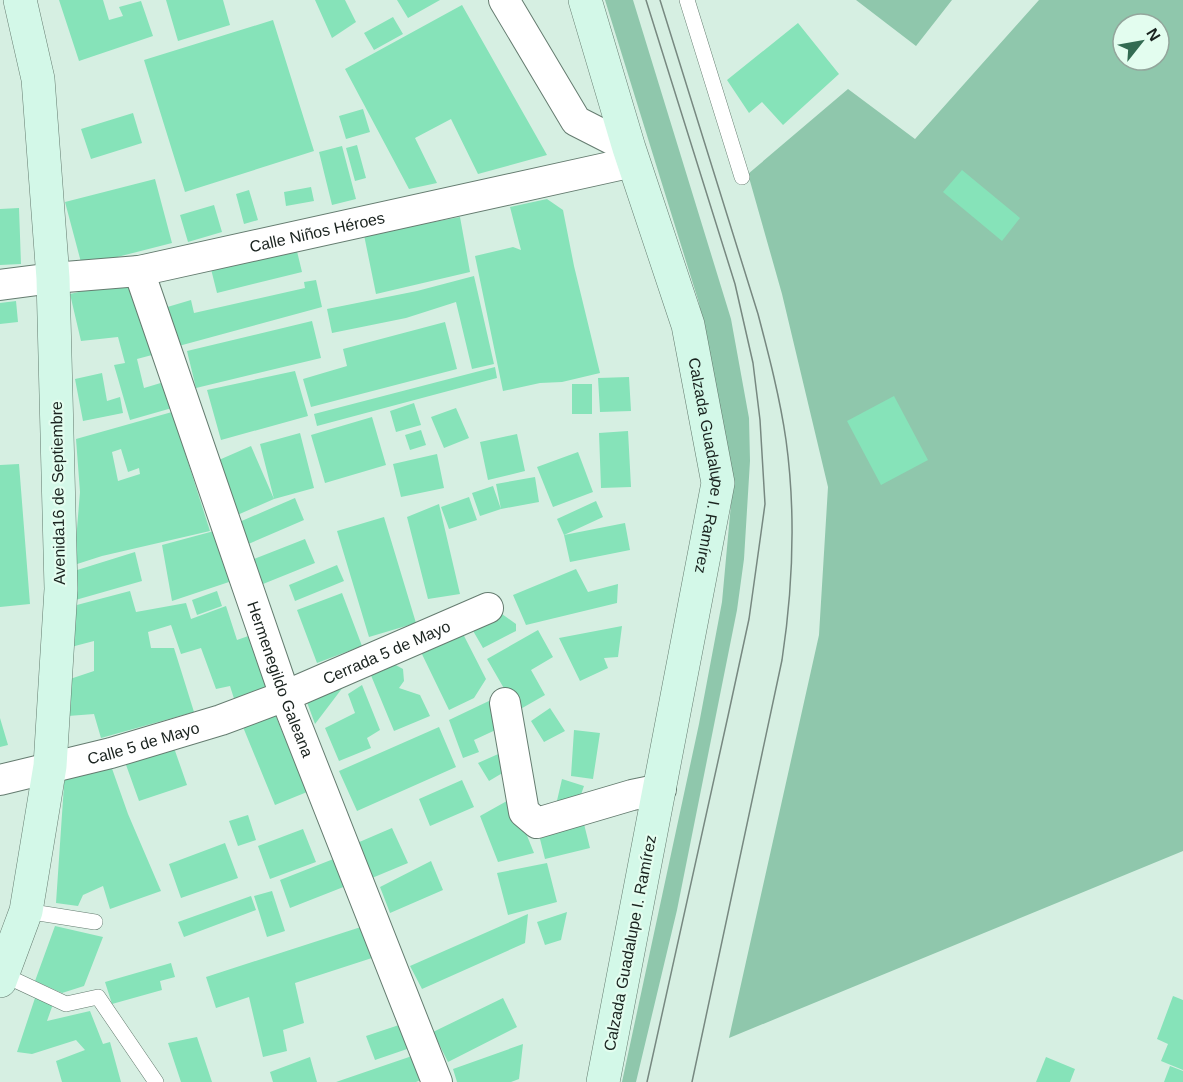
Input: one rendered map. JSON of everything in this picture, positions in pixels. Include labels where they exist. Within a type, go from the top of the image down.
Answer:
[{"type":"main road","name":"Avenida16 de Septiembre","points":[[1,978],[26,911],[50,766],[61,589],[53,278],[38,80],[20,0]]},
{"type":"main road","name":"Calzada Guadalupe I. Ramírez","points":[[585,0],[631,155],[687,325],[718,483],[603,1082]]},
{"type":"street","points":[[504,0],[576,121],[631,155]]},
{"type":"street","name":"Calle Niños Héroes","points":[[0,285],[139,271],[631,155]]},
{"type":"street","name":"Hermenegildo Galeana","points":[[139,271],[285,696],[437,1082]]},
{"type":"street","name":"Cerrada 5 de Mayo","points":[[285,696],[488,608]]},
{"type":"street","name":"Calle 5 de Mayo","points":[[0,780],[111,753],[221,720],[285,696]]},
{"type":"street","points":[[505,703],[524,812],[537,823],[661,789]]},
{"type":"lane","points":[[687,0],[742,177]]},
{"type":"lane","points":[[26,911],[95,922]]},
{"type":"lane","points":[[1,978],[66,1004],[98,996],[156,1082]]},
{"type":"green space","points":[[605,0],[633,0],[731,319],[749,418],[750,461],[744,559],[737,610],[677,910],[636,1082],[622,1082],[699,724],[722,602],[732,493],[723,425],[699,303]]},
{"type":"green space","points":[[856,0],[952,0],[916,46]]},
{"type":"green space","points":[[1039,0],[1183,0],[1183,851],[729,1038],[819,635],[828,487],[782,294],[748,174],[848,89],[915,139]]},
{"type":"building","points":[[59,0],[103,0],[109,20],[123,16],[119,7],[141,1],[153,36],[79,61]]},
{"type":"building","points":[[166,0],[223,0],[230,25],[178,41]]},
{"type":"building","points":[[315,0],[345,0],[356,22],[332,38]]},
{"type":"building","points":[[397,0],[440,0],[408,18]]},
{"type":"building","points":[[462,5],[547,155],[478,174],[451,119],[415,138],[437,183],[409,189],[345,69]]},
{"type":"building","points":[[393,17],[403,34],[374,50],[364,33]]},
{"type":"building","points":[[273,20],[314,151],[185,192],[144,60]]},
{"type":"building","points":[[798,23],[839,74],[783,125],[762,102],[749,113],[727,80]]},
{"type":"building","points":[[363,109],[370,132],[346,139],[339,116]]},
{"type":"building","points":[[133,113],[142,143],[91,159],[81,129]]},
{"type":"building","points":[[357,145],[366,178],[355,181],[346,148]]},
{"type":"building","points":[[342,146],[356,199],[332,205],[319,152]]},
{"type":"building","points":[[962,170],[1020,218],[1002,241],[943,192]]},
{"type":"building","points":[[155,179],[172,243],[82,266],[65,202]]},
{"type":"building","points":[[311,187],[314,201],[286,206],[284,192]]},
{"type":"building","points":[[249,190],[258,220],[244,224],[236,194]]},
{"type":"building","points":[[547,199],[563,210],[600,373],[562,382],[540,383],[503,391],[475,256],[513,247],[521,250],[510,207]]},
{"type":"building","points":[[214,205],[222,232],[188,242],[180,215]]},
{"type":"building","points":[[19,208],[21,264],[0,265],[0,209]]},
{"type":"building","points":[[460,217],[470,272],[376,294],[364,235]]},
{"type":"building","points":[[295,243],[302,272],[217,293],[210,265]]},
{"type":"building","points":[[474,276],[494,364],[472,369],[456,302],[406,318],[332,333],[327,309],[417,291]]},
{"type":"building","points":[[131,280],[152,355],[137,359],[144,388],[164,382],[172,408],[130,420],[114,365],[125,363],[118,337],[81,341],[70,294]]},
{"type":"building","points":[[316,280],[322,307],[175,347],[164,308],[191,300],[194,313],[305,288],[304,282]]},
{"type":"building","points":[[16,301],[18,322],[0,324],[0,303]]},
{"type":"building","points":[[312,321],[321,358],[196,388],[187,351]]},
{"type":"building","points":[[445,322],[457,369],[311,407],[303,379],[347,366],[343,349]]},
{"type":"building","points":[[495,367],[497,378],[317,426],[314,414]]},
{"type":"building","points":[[295,371],[308,416],[221,440],[207,390]]},
{"type":"building","points":[[102,373],[107,401],[120,397],[123,413],[83,421],[75,379]]},
{"type":"building","points":[[629,377],[631,411],[600,412],[598,378]]},
{"type":"building","points":[[572,384],[592,384],[592,414],[572,414]]},
{"type":"building","points":[[894,396],[928,460],[881,485],[847,421]]},
{"type":"building","points":[[414,403],[421,425],[396,432],[390,411]]},
{"type":"building","points":[[456,408],[469,438],[444,448],[431,417]]},
{"type":"building","points":[[172,412],[210,531],[102,556],[74,565],[80,492],[76,439]],"holes":[[[121,449],[128,472],[139,468],[140,474],[118,481],[112,452]]]},
{"type":"building","points":[[372,417],[386,465],[325,483],[311,435]]},
{"type":"building","points":[[421,430],[426,445],[410,450],[405,435]]},
{"type":"building","points":[[628,431],[631,487],[601,488],[599,433]]},
{"type":"building","points":[[300,433],[314,488],[274,499],[260,444]]},
{"type":"building","points":[[517,434],[525,471],[488,480],[480,442]]},
{"type":"building","points":[[251,446],[274,499],[235,516],[212,463]]},
{"type":"building","points":[[578,452],[593,492],[553,507],[537,467]]},
{"type":"building","points":[[437,454],[444,488],[401,497],[393,464]]},
{"type":"building","points":[[19,464],[30,604],[0,607],[0,465]]},
{"type":"building","points":[[535,477],[539,502],[501,509],[496,484]]},
{"type":"building","points":[[493,486],[501,509],[480,516],[472,493]]},
{"type":"building","points":[[469,497],[477,520],[449,529],[441,507]]},
{"type":"building","points":[[295,498],[304,520],[246,545],[237,523]]},
{"type":"building","points":[[596,501],[603,517],[564,535],[557,519]]},
{"type":"building","points":[[439,504],[460,594],[428,599],[407,517]]},
{"type":"building","points":[[384,517],[416,623],[369,637],[337,531]]},
{"type":"building","points":[[625,523],[630,550],[570,562],[564,535]]},
{"type":"building","points":[[214,531],[232,581],[172,601],[162,545]]},
{"type":"building","points":[[305,539],[315,563],[263,584],[254,559]]},
{"type":"building","points":[[135,552],[142,581],[72,601],[74,571]]},
{"type":"building","points":[[337,565],[344,581],[295,601],[289,585]]},
{"type":"building","points":[[576,569],[588,592],[618,584],[617,603],[526,625],[513,595]]},
{"type":"building","points":[[130,591],[136,612],[186,603],[191,619],[226,606],[237,640],[254,634],[275,695],[237,708],[230,686],[216,689],[201,648],[181,654],[171,625],[148,632],[151,648],[174,648],[194,712],[101,738],[94,714],[68,716],[70,679],[94,671],[94,641],[71,647],[73,606]]},
{"type":"building","points":[[217,591],[222,606],[197,615],[192,600]]},
{"type":"building","points":[[342,593],[362,646],[317,663],[297,610]]},
{"type":"building","points":[[495,609],[516,624],[516,631],[483,648],[468,622]]},
{"type":"building","points":[[622,626],[618,657],[604,658],[608,668],[580,681],[559,638]]},
{"type":"building","points":[[460,628],[486,679],[474,698],[449,710],[419,648]]},
{"type":"building","points":[[538,630],[553,657],[531,670],[545,695],[517,711],[487,659]]},
{"type":"building","points":[[392,663],[403,669],[404,681],[399,688],[420,695],[430,716],[394,731],[370,673]]},
{"type":"building","points":[[353,674],[315,724],[304,694]]},
{"type":"building","points":[[362,685],[380,730],[367,738],[371,748],[339,761],[325,728],[355,713],[348,694]]},
{"type":"building","points":[[491,700],[502,727],[474,740],[479,752],[463,758],[449,720]]},
{"type":"building","points":[[550,708],[565,731],[544,742],[531,721]]},
{"type":"building","points":[[275,714],[307,792],[275,805],[243,727]]},
{"type":"building","points":[[0,718],[8,745],[0,747]]},
{"type":"building","points":[[439,727],[456,767],[357,811],[339,771]]},
{"type":"building","points":[[574,730],[600,733],[593,779],[571,776]]},
{"type":"building","points":[[173,745],[187,785],[139,801],[125,762]]},
{"type":"building","points":[[505,751],[514,766],[489,781],[478,763]]},
{"type":"building","points":[[109,760],[128,814],[161,891],[110,909],[103,886],[83,895],[78,906],[56,903],[65,770]]},
{"type":"building","points":[[562,779],[584,786],[576,809],[556,805]]},
{"type":"building","points":[[462,780],[474,807],[430,826],[419,799]]},
{"type":"building","points":[[512,798],[534,853],[498,862],[480,816]]},
{"type":"building","points":[[248,815],[256,840],[238,846],[229,821]]},
{"type":"building","points":[[584,824],[590,848],[545,859],[539,835]]},
{"type":"building","points":[[392,828],[408,863],[372,878],[357,843]]},
{"type":"building","points":[[303,829],[316,862],[270,879],[258,846]]},
{"type":"building","points":[[225,843],[238,878],[181,898],[169,864]]},
{"type":"building","points":[[336,858],[346,886],[290,908],[280,880]]},
{"type":"building","points":[[431,861],[443,890],[390,913],[380,887]]},
{"type":"building","points":[[547,863],[557,902],[508,915],[497,873]]},
{"type":"building","points":[[272,891],[285,931],[267,937],[254,896]]},
{"type":"building","points":[[251,896],[256,910],[184,937],[178,922]]},
{"type":"building","points":[[567,912],[561,940],[545,945],[537,922]]},
{"type":"building","points":[[528,914],[525,943],[422,989],[410,966]]},
{"type":"building","points":[[55,926],[103,937],[84,986],[62,993],[35,981]]},
{"type":"building","points":[[364,926],[375,957],[295,983],[304,1023],[283,1030],[287,1051],[263,1057],[249,997],[216,1008],[206,977]]},
{"type":"building","points":[[171,963],[175,977],[160,981],[162,990],[112,1004],[105,982]]},
{"type":"building","points":[[1173,996],[1183,1000],[1183,1070],[1161,1061],[1168,1044],[1157,1039]]},
{"type":"building","points":[[35,998],[53,1004],[47,1021],[90,1011],[103,1044],[110,1042],[121,1082],[62,1082],[56,1061],[85,1050],[76,1040],[32,1054],[17,1052]]},
{"type":"building","points":[[503,998],[517,1027],[448,1062],[433,1032]]},
{"type":"building","points":[[402,1024],[410,1048],[375,1060],[366,1036]]},
{"type":"building","points":[[197,1037],[212,1082],[181,1082],[168,1043]]},
{"type":"building","points":[[523,1044],[519,1079],[511,1082],[457,1082],[453,1069]]},
{"type":"building","points":[[412,1056],[421,1080],[416,1082],[336,1082]]},
{"type":"building","points":[[310,1057],[317,1082],[273,1082],[270,1072]]},
{"type":"building","points":[[1046,1057],[1075,1069],[1070,1082],[1036,1082]]},
{"type":"building","points":[[1170,1066],[1183,1071],[1183,1082],[1164,1082]]},
{"type":"tram line","points":[[646,0],[735,284],[753,363],[760,420],[765,504],[749,619],[647,1082]]},
{"type":"tram line","points":[[660,0],[758,314],[786,440],[792,522],[791,578],[782,660],[692,1082]]}]
